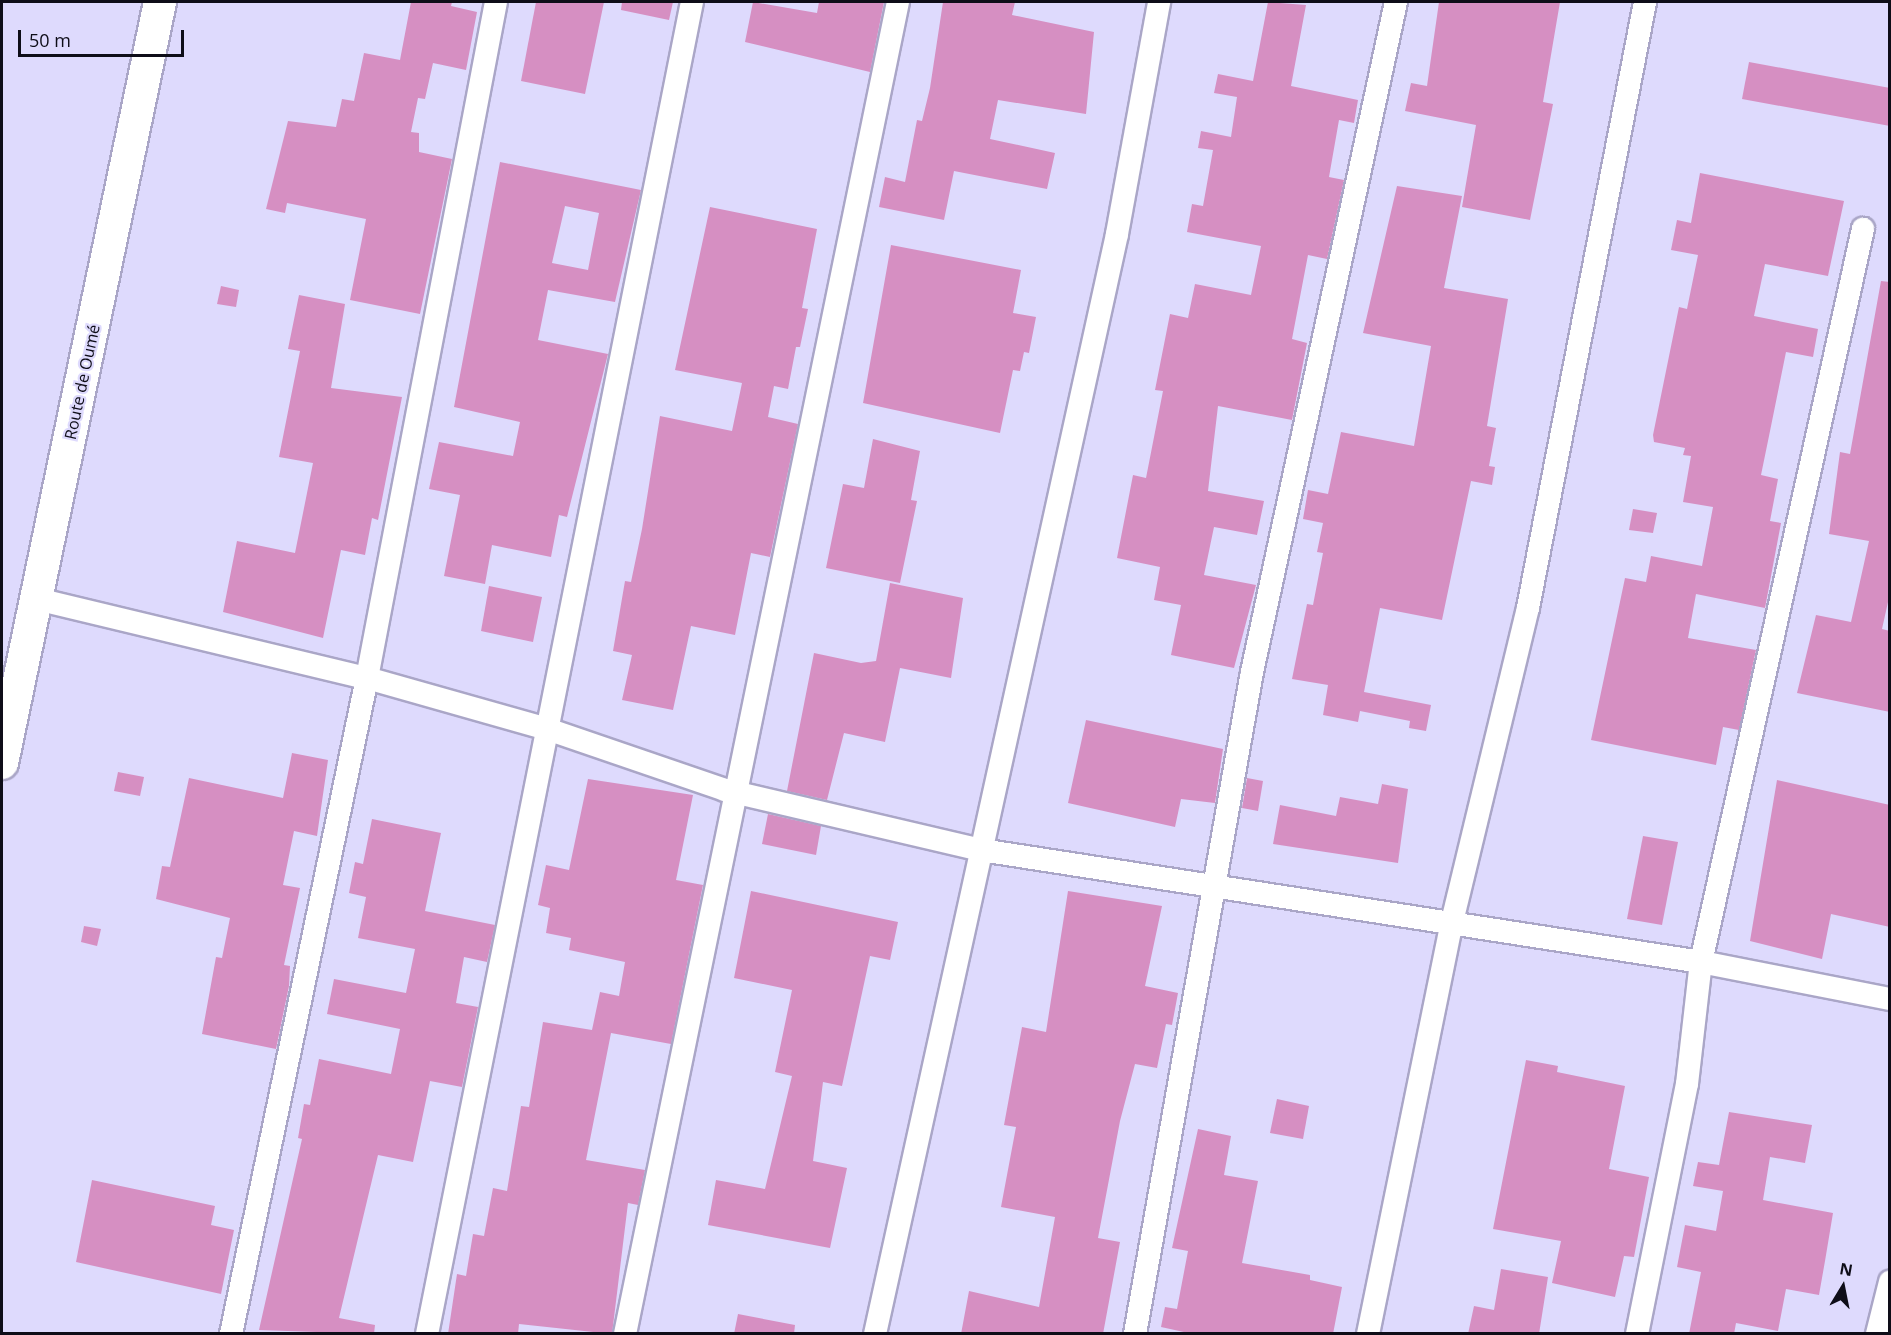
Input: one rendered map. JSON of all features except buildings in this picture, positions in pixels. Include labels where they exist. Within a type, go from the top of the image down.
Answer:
[{"type":"street","name":"Route de Oumé","points":[[2,763],[160,2]]},
{"type":"street","points":[[231,1334],[367,678],[496,2]]},
{"type":"street","points":[[427,1334],[692,2]]},
{"type":"street","points":[[626,1334],[733,792],[898,2]]},
{"type":"street","points":[[875,1334],[1117,234],[1159,2]]},
{"type":"street","points":[[1135,1334],[1252,672],[1396,2]]},
{"type":"street","points":[[1368,1334],[1451,926],[1528,608],[1646,2]]},
{"type":"street","points":[[1637,1334],[1687,1084],[1701,962],[1863,229]]},
{"type":"street","points":[[37,599],[367,678],[547,729],[733,792],[981,850],[1451,926],[1701,962],[1890,999]]},
{"type":"street","points":[[1877,1334],[1890,1282]]}]
